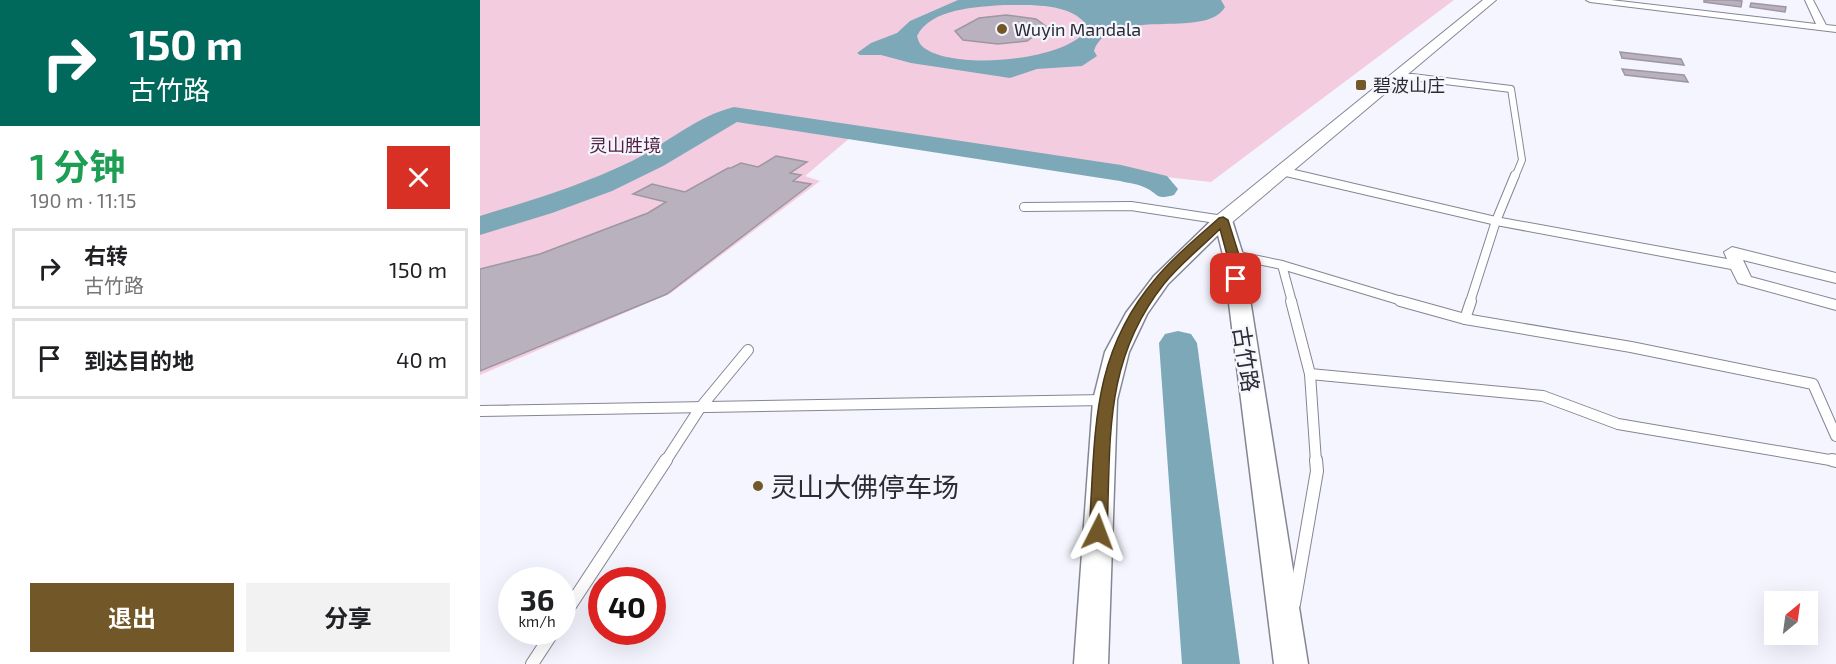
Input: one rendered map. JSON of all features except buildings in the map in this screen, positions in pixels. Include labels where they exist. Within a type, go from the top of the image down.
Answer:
[{"type":"main road","points":[[1223,220],[1490,0]]},
{"type":"street","points":[[1590,0],[1836,30]]},
{"type":"street","points":[[1809,0],[1823,28]]},
{"type":"street","points":[[1282,171],[1496,221],[1737,265]]},
{"type":"street","points":[[1091,664],[1106,400],[1117,352],[1137,313],[1161,280],[1223,220]]},
{"type":"street","name":"古竹路","points":[[1223,220],[1233,255],[1290,653]]},
{"type":"street","points":[[1836,278],[1732,252],[1743,279],[1836,305]]},
{"type":"lane","points":[[1397,75],[1510,88],[1522,160],[1496,221],[1465,319]]},
{"type":"lane","points":[[1024,207],[1131,206],[1173,210],[1223,220]]},
{"type":"lane","points":[[1233,255],[1282,265],[1353,288],[1465,319],[1631,347],[1813,384],[1836,436]]},
{"type":"lane","points":[[1282,265],[1310,374],[1317,471],[1290,653]]},
{"type":"lane","points":[[576,597],[700,408],[748,350]]},
{"type":"lane","points":[[1310,374],[1543,396],[1618,424],[1836,461]]},
{"type":"lane","points":[[480,411],[1106,400]]},
{"type":"lane","points":[[532,664],[544,645]]},
{"type":"green space","name":"灵山胜境","points":[[480,0],[1454,0],[1211,182],[1147,175],[858,131],[805,176],[820,181],[671,293],[480,375]]},
{"type":"water","points":[[958,0],[1221,0],[1225,7],[1215,17],[1199,22],[1137,25],[1119,29],[1103,37],[1094,51],[1097,56],[1082,66],[1037,69],[1010,78],[911,63],[881,55],[857,53],[871,43],[897,33],[910,21]],"holes":[[[1038,5],[1062,9],[1073,13],[1088,28],[1076,40],[1057,49],[1007,59],[955,59],[935,53],[921,45],[917,36],[924,27],[944,14],[968,8]]]},
{"type":"waterway","points":[[480,226],[602,185],[653,161],[734,114],[1121,173],[1157,182],[1164,189]]},
{"type":"waterway","points":[[1178,343],[1211,664]]},
{"type":"place","name":"Wuyin Mandala","points":[[1002,29]]},
{"type":"place","name":"碧波山庄","points":[[1361,85]]},
{"type":"place","name":"灵山大佛停车场","points":[[758,486]]},
{"type":"route","points":[[1098,532],[1106,400],[1117,352],[1137,313],[1161,280],[1223,220],[1233,255],[1236,279]]}]
